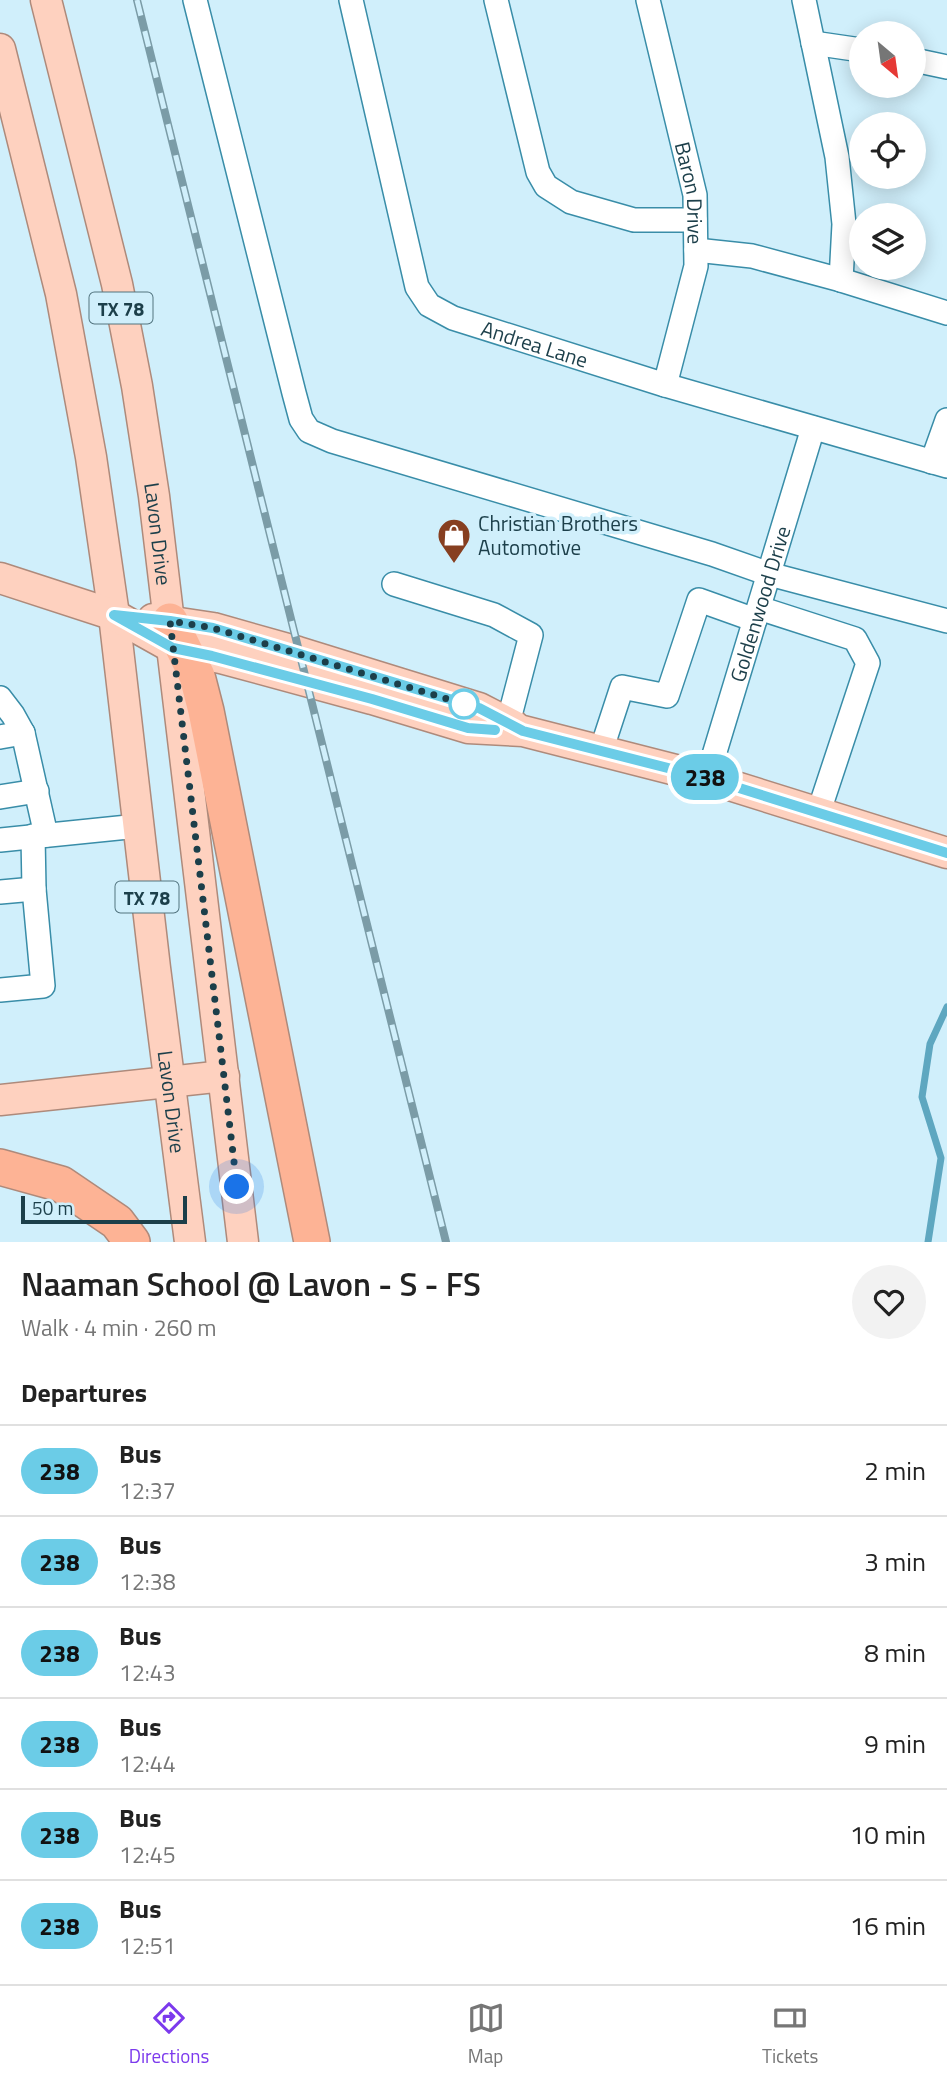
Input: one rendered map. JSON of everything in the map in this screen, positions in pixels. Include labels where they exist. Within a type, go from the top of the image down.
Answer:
[{"type":"highway","points":[[176,640],[197,676],[206,711],[312,1242]]},
{"type":"highway","points":[[0,1167],[61,1184],[117,1222],[132,1242]]},
{"type":"main road","name":"Lavon Drive","points":[[46,0],[117,284],[154,496],[176,640],[243,1242]]},
{"type":"main road","name":"Lavon Drive","points":[[0,49],[61,294],[91,457],[114,615],[190,1242]]},
{"type":"main road","points":[[0,578],[114,615],[212,656],[468,728],[515,727],[707,778],[947,853]]},
{"type":"main road","points":[[0,1100],[224,1076]]},
{"type":"street","points":[[195,0],[294,393],[301,419],[309,431],[331,441],[699,550],[769,574],[947,621]]},
{"type":"street","name":"Andrea Lane","points":[[351,0],[417,287],[429,306],[453,318],[665,385],[939,464]]},
{"type":"street","points":[[496,0],[536,164],[546,186],[571,202],[634,220],[695,220]]},
{"type":"street","name":"Baron Drive","points":[[648,0],[695,195],[696,266],[665,385]]},
{"type":"street","points":[[804,0],[837,157],[844,224],[841,280]]},
{"type":"street","points":[[813,43],[849,48]]},
{"type":"street","points":[[926,63],[947,67]]},
{"type":"street","points":[[696,250],[752,256],[947,313]]},
{"type":"street","points":[[939,464],[947,420]]},
{"type":"street","name":"Goldenwood Drive","points":[[707,778],[813,428]]},
{"type":"street","points":[[394,584],[494,615],[531,635],[515,727]]},
{"type":"street","points":[[601,751],[622,687],[667,696],[699,600],[855,639],[869,663],[818,814]]},
{"type":"street","points":[[0,698],[23,733],[37,791],[39,836],[34,889],[43,986],[0,990]]},
{"type":"street","points":[[0,737],[23,733]]},
{"type":"street","points":[[0,797],[37,791]]},
{"type":"street","points":[[0,839],[138,826]]},
{"type":"street","points":[[0,892],[34,889]]},
{"type":"waterway","points":[[928,1242],[941,1158],[922,1097],[930,1044],[947,1007]]},
{"type":"railway","points":[[137,0],[446,1242]]},
{"type":"bus line","name":"238","points":[[495,730],[468,728],[372,699],[173,648],[114,615],[213,628],[298,652],[479,708],[523,731],[707,778],[947,853]]},
{"type":"place","name":"Christian Brothers Automotive","points":[[454,565]]},
{"type":"route","points":[[237,1187],[170,621],[213,628],[464,704]]}]
